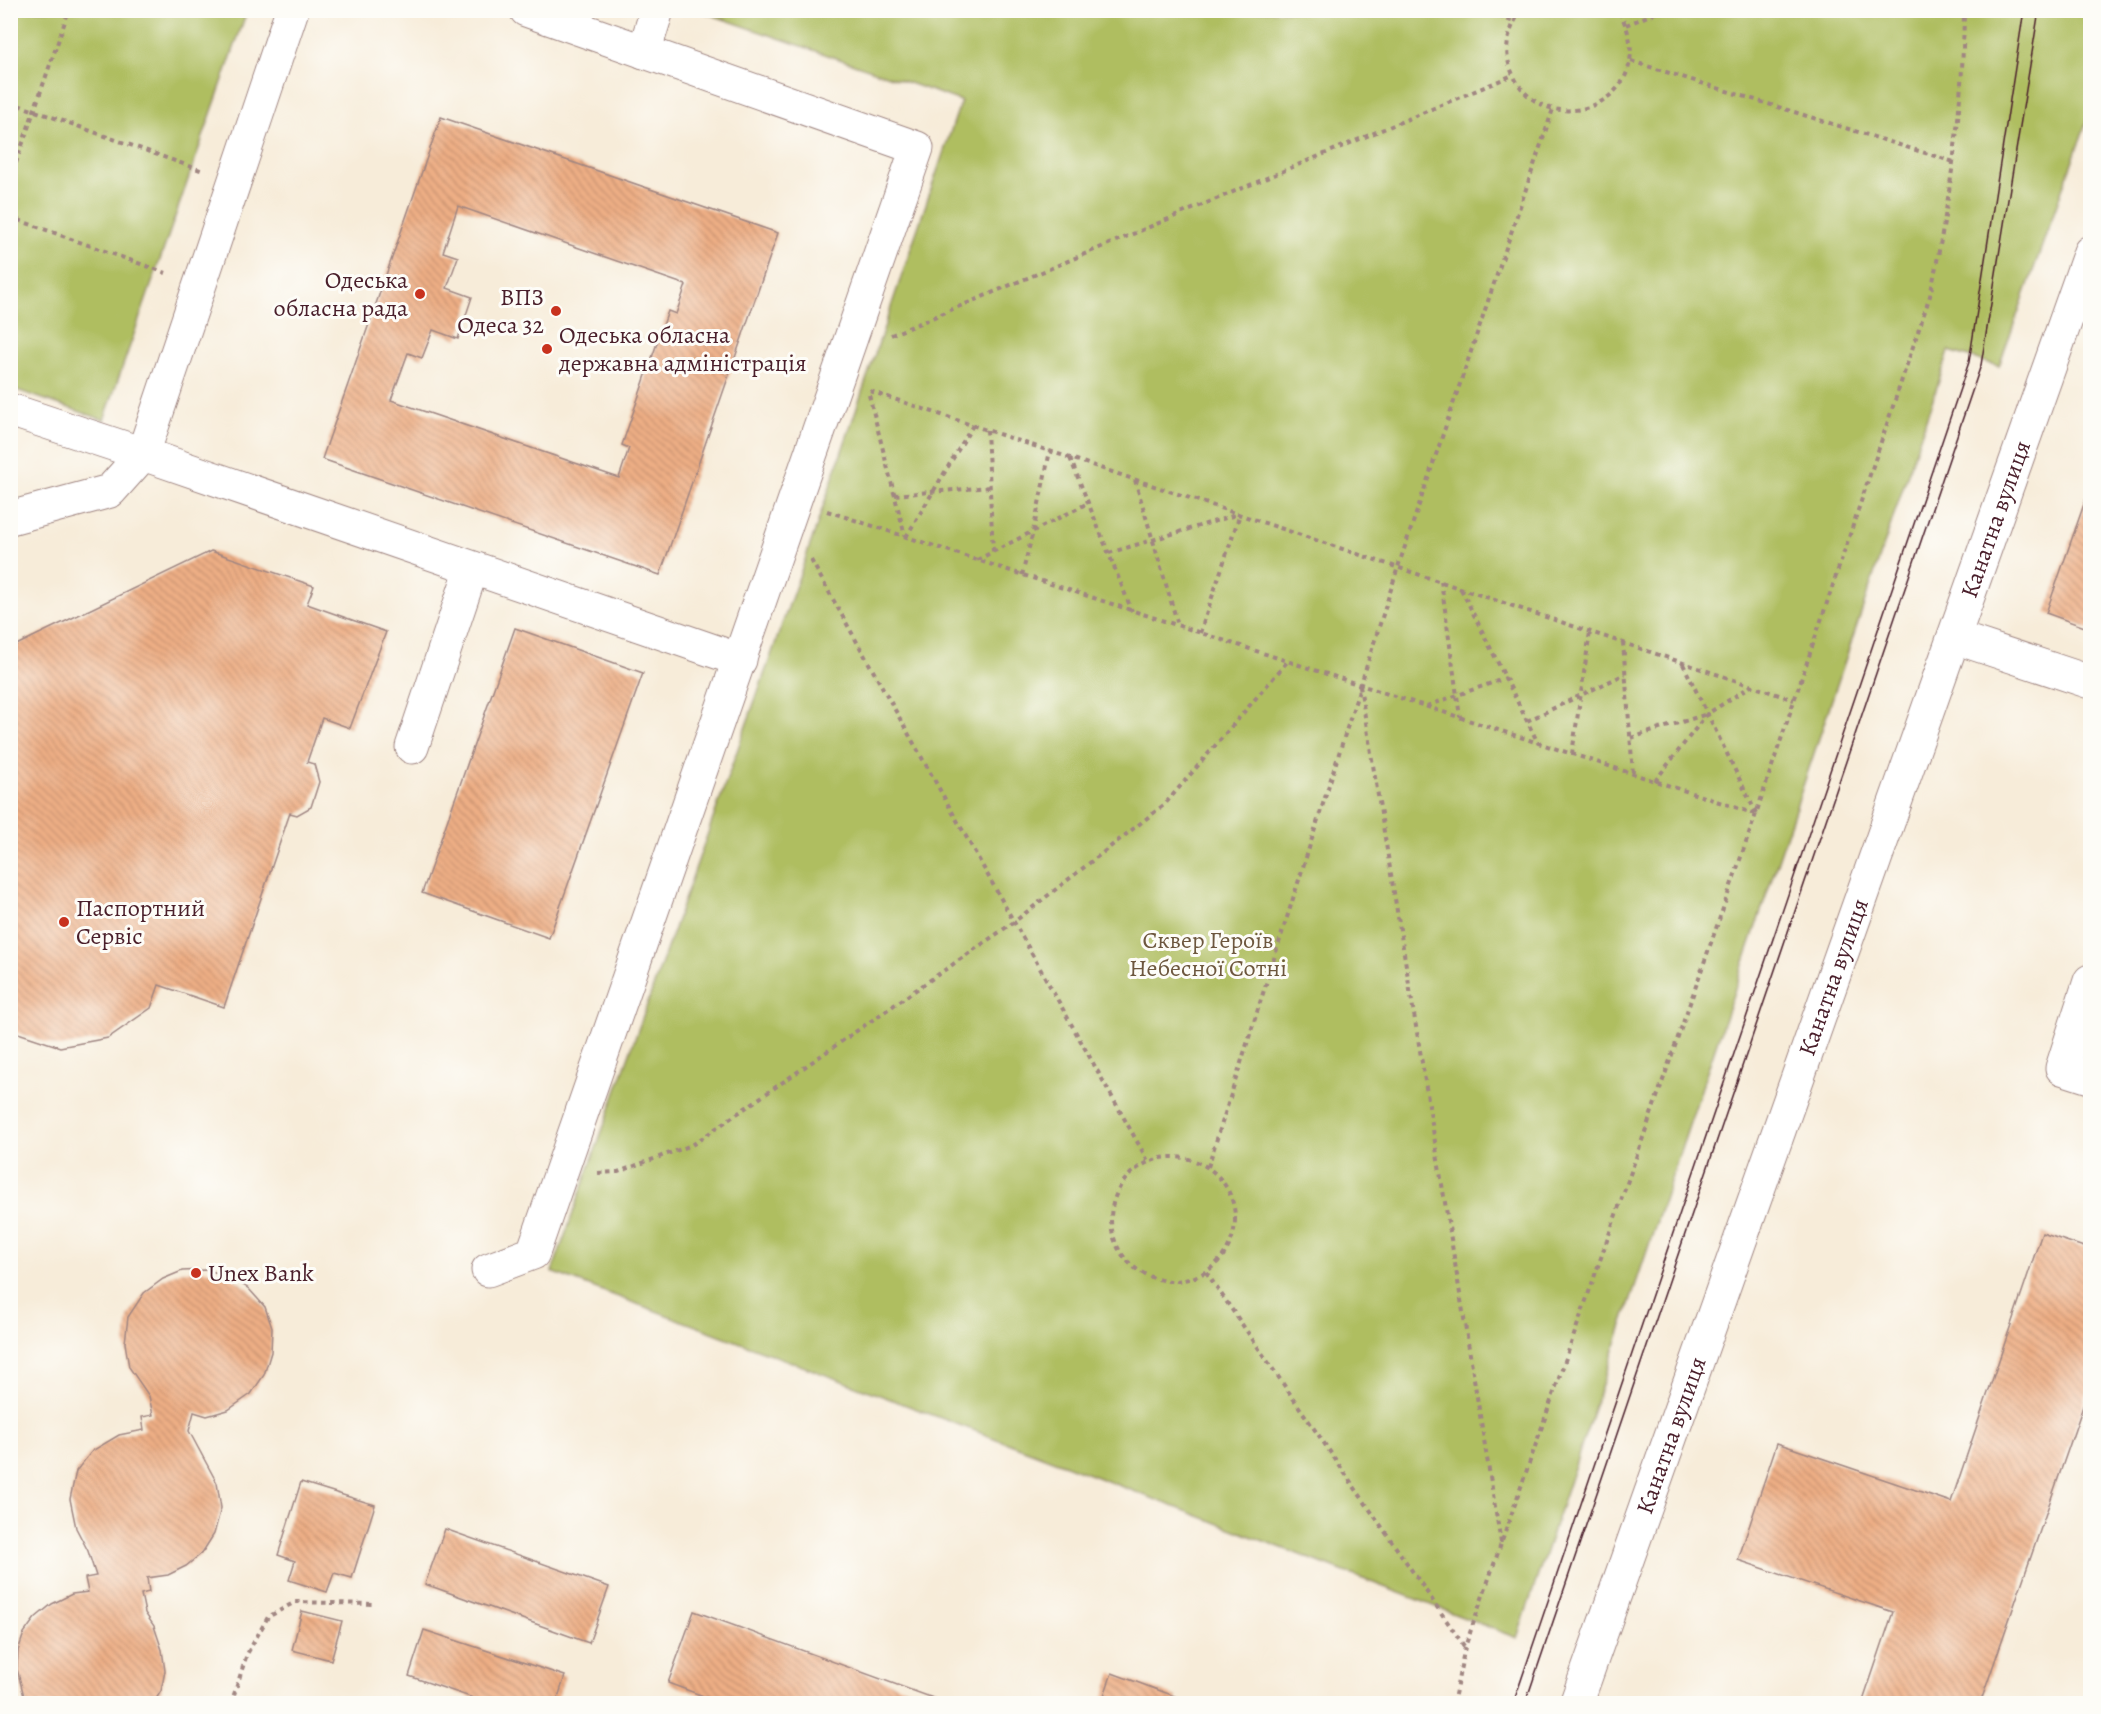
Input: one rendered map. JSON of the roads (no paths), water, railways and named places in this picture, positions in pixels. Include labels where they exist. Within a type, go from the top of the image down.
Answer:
[{"type":"main road","points":[[10,518],[110,491],[143,454],[292,10]]},
{"type":"main road","points":[[488,1270],[533,1253],[917,148],[526,10]]},
{"type":"main road","points":[[644,52],[657,10]]},
{"type":"main road","name":"Канатна вулиця","points":[[1576,1704],[2091,252]]},
{"type":"main road","points":[[10,410],[740,660]]},
{"type":"main road","points":[[412,747],[472,568]]},
{"type":"main road","points":[[1954,637],[2091,682]]},
{"type":"main road","points":[[2091,981],[2062,1068],[2091,1077]]},
{"type":"tram line","points":[[1513,1704],[1969,362],[2024,10]]},
{"type":"tram line","points":[[1525,1704],[1981,365],[2039,10]]},
{"type":"place","name":"Одеська обласна рада","points":[[420,294]]},
{"type":"place","name":"ВПЗ Одеса 32","points":[[556,311]]},
{"type":"place","name":"Одеська обласна державна адміністрація","points":[[547,349]]},
{"type":"place","name":"Паспортний Сервіс","points":[[64,922]]},
{"type":"place","name":"Unex Bank","points":[[196,1273]]},
{"type":"park label","name":"Сквер Героїв Небесної Сотні","points":[[1208,954]]}]
